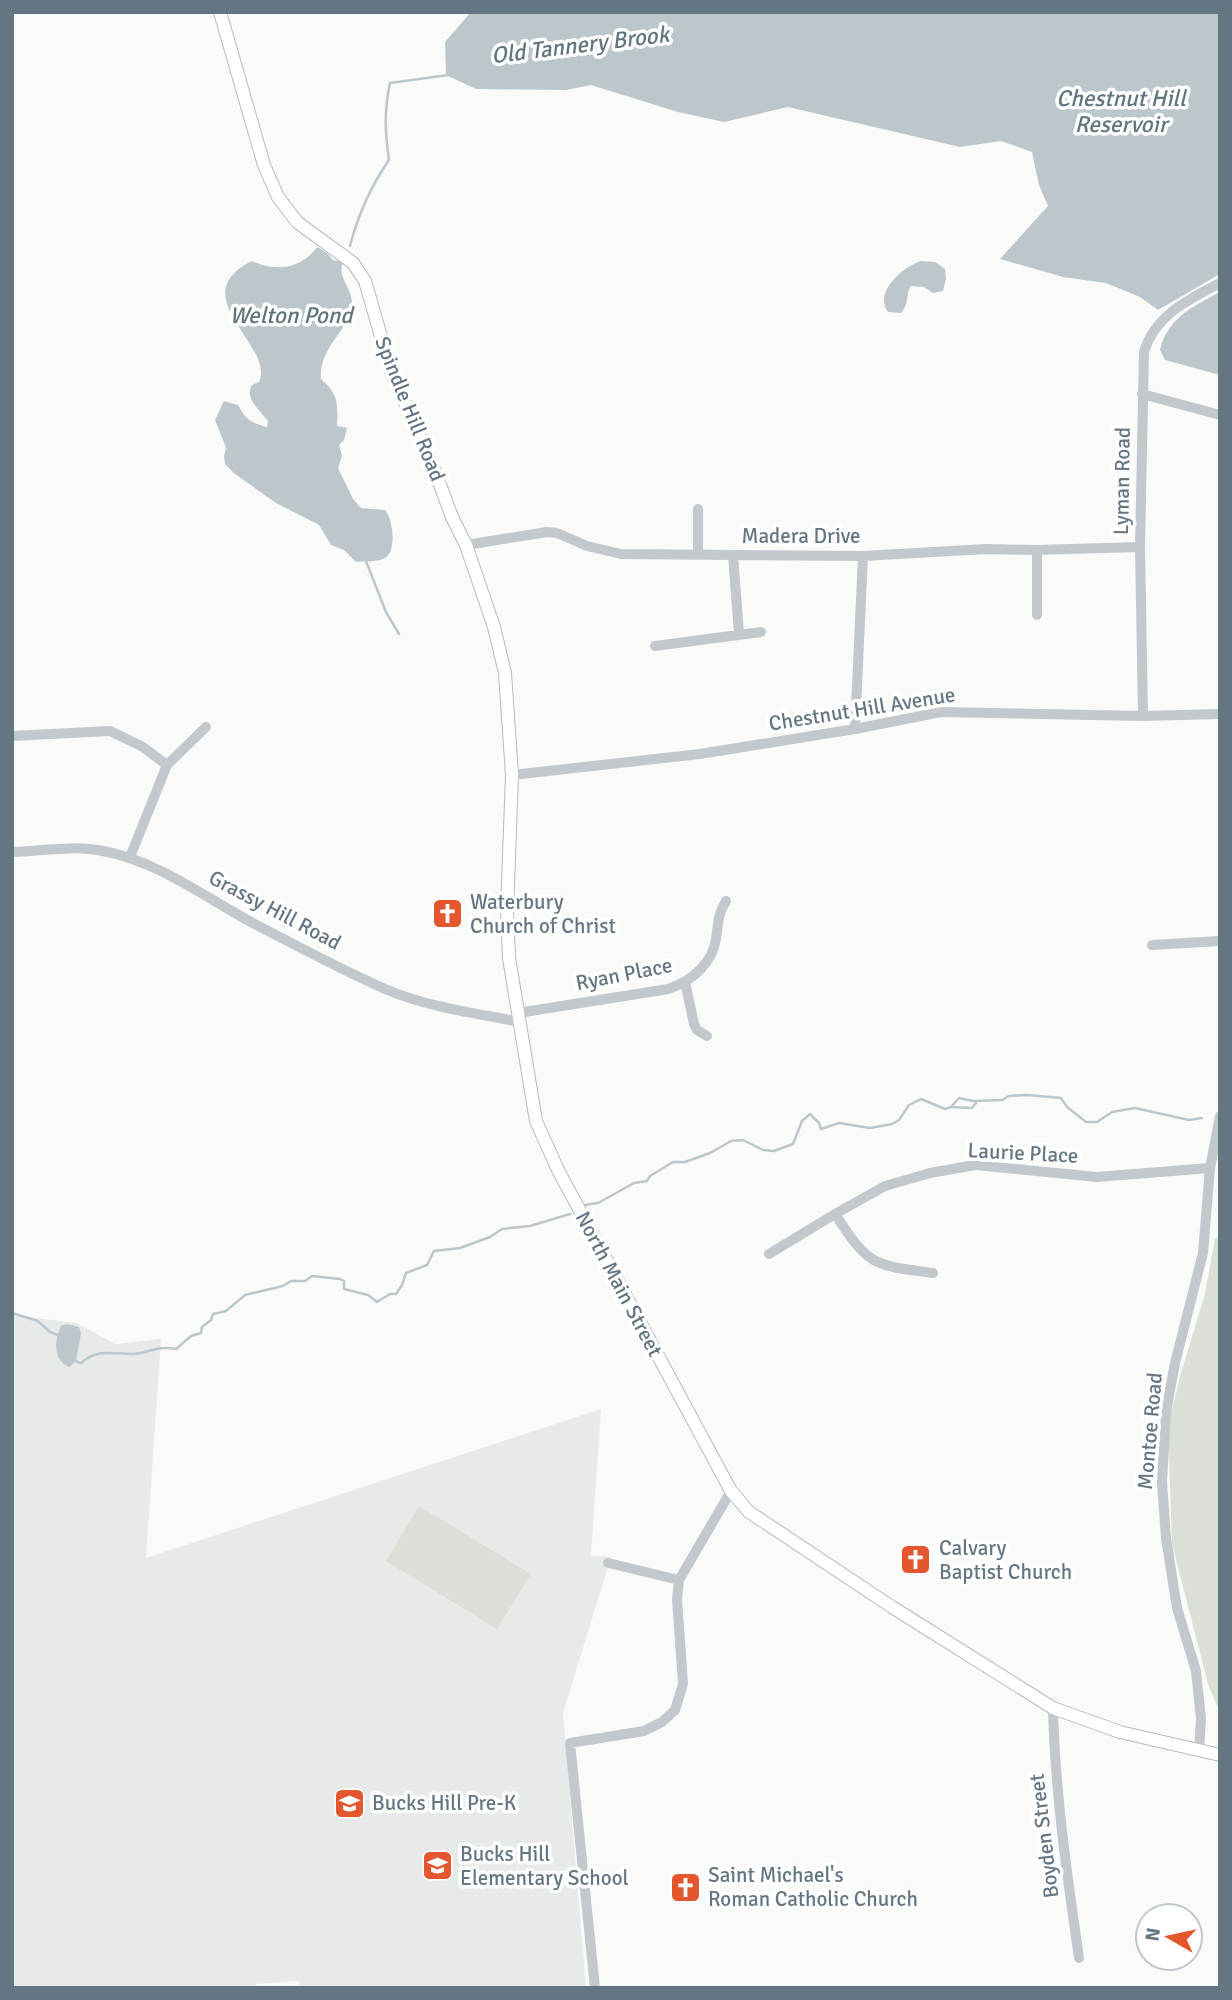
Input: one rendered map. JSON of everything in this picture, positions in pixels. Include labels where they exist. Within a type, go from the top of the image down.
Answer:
[{"type":"main road","name":"Spindle Hill Road","points":[[220,12],[270,183],[286,211],[297,222],[354,263],[360,272],[391,371],[452,517]]},
{"type":"main road","name":"North Main Street","points":[[452,517],[467,545],[494,627],[505,673],[512,775],[507,911],[509,958],[536,1121],[558,1170],[731,1491],[749,1512],[892,1607],[1053,1708],[1120,1732],[1220,1755]]},
{"type":"street","name":"Lyman Road","points":[[1143,716],[1140,547],[1144,352],[1156,327],[1184,303],[1220,283]]},
{"type":"street","points":[[1142,394],[1220,415]]},
{"type":"street","points":[[698,509],[698,554]]},
{"type":"street","name":"Madera Drive","points":[[467,545],[547,532],[621,554],[863,556],[986,549],[1140,547]]},
{"type":"street","points":[[1037,550],[1037,615]]},
{"type":"street","points":[[733,555],[739,634]]},
{"type":"street","points":[[855,729],[863,556]]},
{"type":"street","points":[[655,646],[761,632]]},
{"type":"street","name":"Chestnut Hill Avenue","points":[[512,775],[700,754],[941,712],[1143,716],[1220,714]]},
{"type":"street","points":[[130,857],[167,765],[206,727]]},
{"type":"street","points":[[12,736],[110,731],[143,747],[167,765]]},
{"type":"street","name":"Grassy Hill Road","points":[[12,852],[78,849],[100,850],[130,857],[386,989],[433,1004],[519,1017]]},
{"type":"street","name":"Ryan Place","points":[[519,1017],[668,989],[685,982],[699,971],[712,953],[719,915],[726,901]]},
{"type":"street","points":[[1152,945],[1220,941]]},
{"type":"street","points":[[685,982],[694,1024],[697,1030],[707,1036]]},
{"type":"street","name":"Montoe Road","points":[[1199,1751],[1201,1719],[1196,1671],[1177,1608],[1161,1482],[1166,1412],[1175,1363],[1203,1252],[1210,1168],[1220,1116]]},
{"type":"street","name":"Laurie Place","points":[[769,1254],[885,1186],[930,1173],[975,1165],[1097,1177],[1210,1168]]},
{"type":"street","points":[[835,1214],[858,1248],[872,1260],[890,1267],[933,1273]]},
{"type":"street","points":[[595,1988],[570,1743],[644,1731],[662,1722],[675,1710],[683,1684],[677,1599],[680,1580],[731,1491]]},
{"type":"street","points":[[608,1563],[680,1580]]},
{"type":"street","name":"Boyden Street","points":[[1053,1708],[1054,1765],[1059,1816],[1079,1958]]},
{"type":"shaded area","points":[[1220,1237],[1220,1713],[1208,1684],[1172,1544],[1168,1425],[1205,1294],[1215,1239]]},
{"type":"shaded area","points":[[12,1315],[76,1323],[116,1344],[161,1339],[146,1558],[601,1409],[591,1556],[611,1557],[563,1713],[586,1988],[299,1988],[299,1981],[256,1984],[256,1988],[12,1988]]},
{"type":"shaded area","points":[[419,1506],[531,1574],[497,1629],[386,1561]]},
{"type":"water","name":"Chestnut Hill Reservoir","points":[[471,12],[1220,12],[1220,274],[1158,310],[1140,297],[1106,283],[1063,277],[1000,259],[1048,206],[1039,185],[1032,152],[1001,141],[960,147],[788,107],[724,122],[678,112],[591,85],[566,90],[476,89],[446,75],[445,42]]},
{"type":"water","name":"Welton Pond","points":[[317,247],[333,260],[343,262],[342,272],[352,298],[351,313],[329,348],[321,368],[321,379],[331,389],[336,400],[337,426],[347,428],[344,440],[339,445],[342,456],[338,468],[353,499],[361,508],[385,510],[390,520],[391,549],[385,558],[379,560],[356,562],[344,550],[331,545],[319,525],[276,503],[235,474],[225,464],[226,448],[215,420],[224,401],[238,405],[253,422],[267,427],[268,421],[250,395],[252,385],[259,382],[261,368],[227,305],[226,290],[233,275],[252,261],[270,267],[296,264]]},
{"type":"water","points":[[921,261],[935,262],[945,269],[943,291],[933,293],[924,287],[911,286],[906,306],[901,313],[888,312],[884,304],[887,288],[899,274]]},
{"type":"water","points":[[1220,292],[1220,375],[1165,360],[1160,350],[1175,321],[1191,308]]},
{"type":"water","points":[[67,1324],[79,1327],[81,1333],[76,1361],[69,1367],[60,1360],[56,1349],[61,1326]]},
{"type":"waterway","name":"Old Tannery Brook","points":[[350,246],[366,201],[389,160],[386,122],[390,83],[448,75]]},
{"type":"waterway","name":"Old Tannery Brook","points":[[366,561],[386,612],[399,634]]},
{"type":"waterway","points":[[585,1205],[598,1203],[634,1183],[647,1181],[650,1176],[673,1162],[685,1162],[710,1153],[731,1141],[743,1140],[763,1150],[774,1151],[793,1144],[802,1121],[810,1114],[821,1129],[839,1123],[870,1128],[892,1124],[899,1120],[909,1105],[921,1099],[945,1109],[951,1107],[959,1098],[973,1101],[1002,1100],[1009,1096],[1027,1095],[1061,1098],[1067,1107],[1086,1122],[1097,1122],[1112,1112],[1135,1108],[1189,1120],[1202,1118]]},
{"type":"waterway","points":[[951,1107],[972,1108],[976,1103]]},
{"type":"waterway","points":[[75,1361],[81,1363],[99,1354],[133,1354],[163,1348],[176,1349],[191,1336],[201,1333],[202,1327],[211,1320],[213,1314],[226,1311],[245,1295],[283,1286],[291,1281],[305,1281],[312,1276],[340,1279],[344,1281],[344,1289],[368,1295],[377,1302],[390,1294],[396,1294],[406,1273],[427,1265],[434,1251],[460,1248],[490,1237],[502,1229],[530,1226],[570,1214]]},
{"type":"waterway","points":[[12,1313],[38,1321],[50,1332],[58,1335]]},
{"type":"place","name":"Waterbury Church of Christ","points":[[447,914]]},
{"type":"place","name":"Calvary Baptist Church","points":[[916,1560]]},
{"type":"place","name":"Bucks Hill Pre-K","points":[[349,1803]]},
{"type":"place","name":"Bucks Hill Elementary School","points":[[437,1866]]},
{"type":"place","name":"Saint Michael's Roman Catholic Church","points":[[685,1887]]}]
